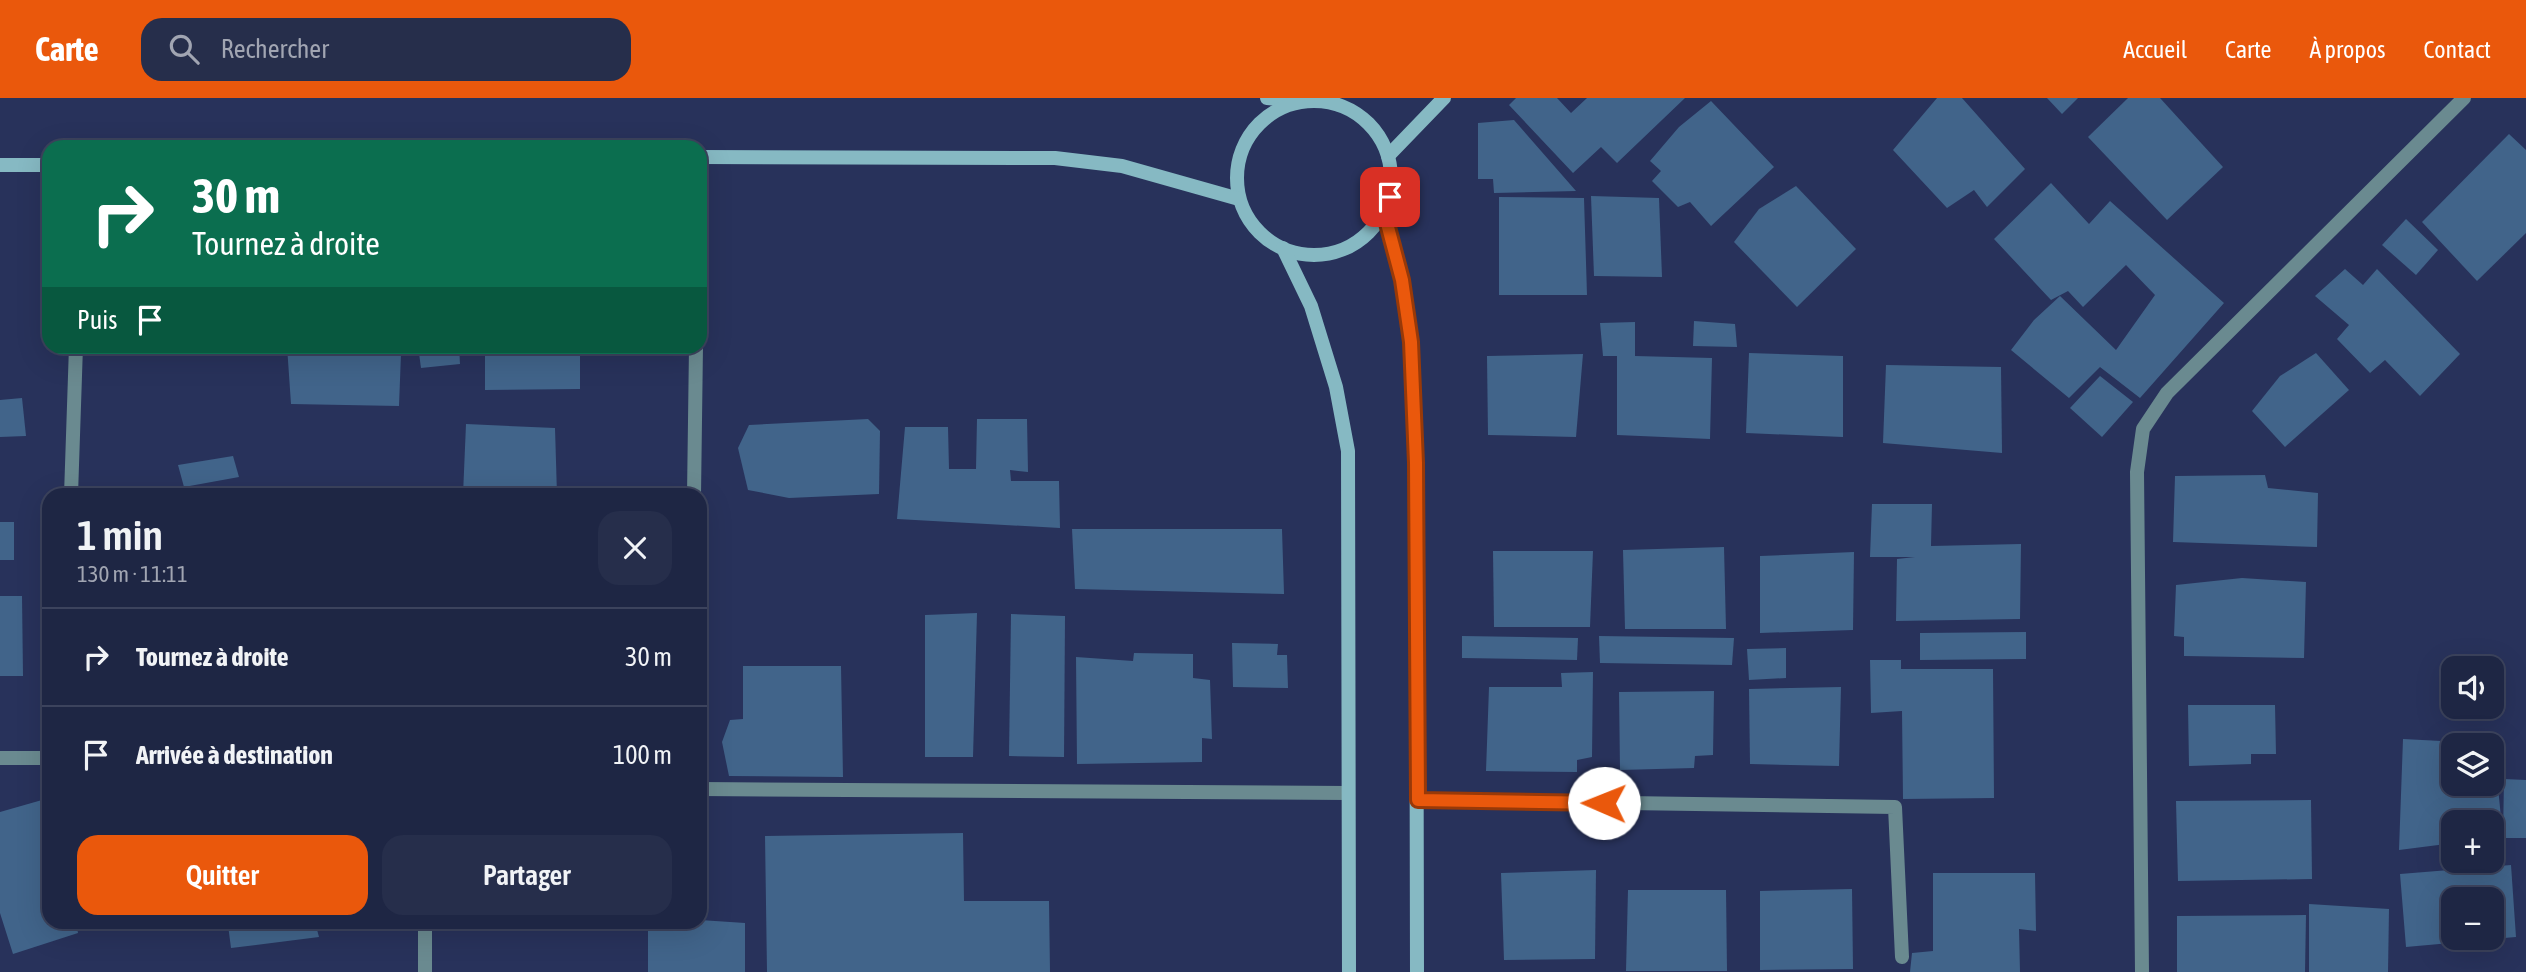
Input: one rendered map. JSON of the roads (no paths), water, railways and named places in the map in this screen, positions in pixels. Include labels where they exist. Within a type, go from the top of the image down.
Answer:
[{"type":"main road","points":[[1267,98],[1331,100],[1350,109],[1371,125],[1385,146],[1392,170],[1390,197],[1384,212],[1363,239],[1340,252],[1316,256],[1291,253],[1268,241],[1250,223],[1239,199],[1236,173],[1242,148],[1256,126],[1276,110],[1300,101]]},
{"type":"main road","points":[[1388,156],[1444,98]]},
{"type":"main road","points":[[707,157],[1055,158],[1122,166],[1239,199]]},
{"type":"main road","points":[[0,165],[42,165]]},
{"type":"main road","points":[[1384,212],[1402,280],[1411,342],[1416,463],[1417,972]]},
{"type":"main road","points":[[1283,248],[1311,306],[1336,387],[1348,451],[1349,972]]},
{"type":"street","points":[[2143,972],[2137,472],[2143,429],[2167,393],[2464,98]]},
{"type":"street","points":[[71,488],[76,354]]},
{"type":"street","points":[[694,488],[696,354]]},
{"type":"street","points":[[0,758],[42,758]]},
{"type":"street","points":[[707,789],[1348,793]]},
{"type":"street","points":[[1418,800],[1895,807],[1902,957]]},
{"type":"street","points":[[425,929],[425,972]]}]
